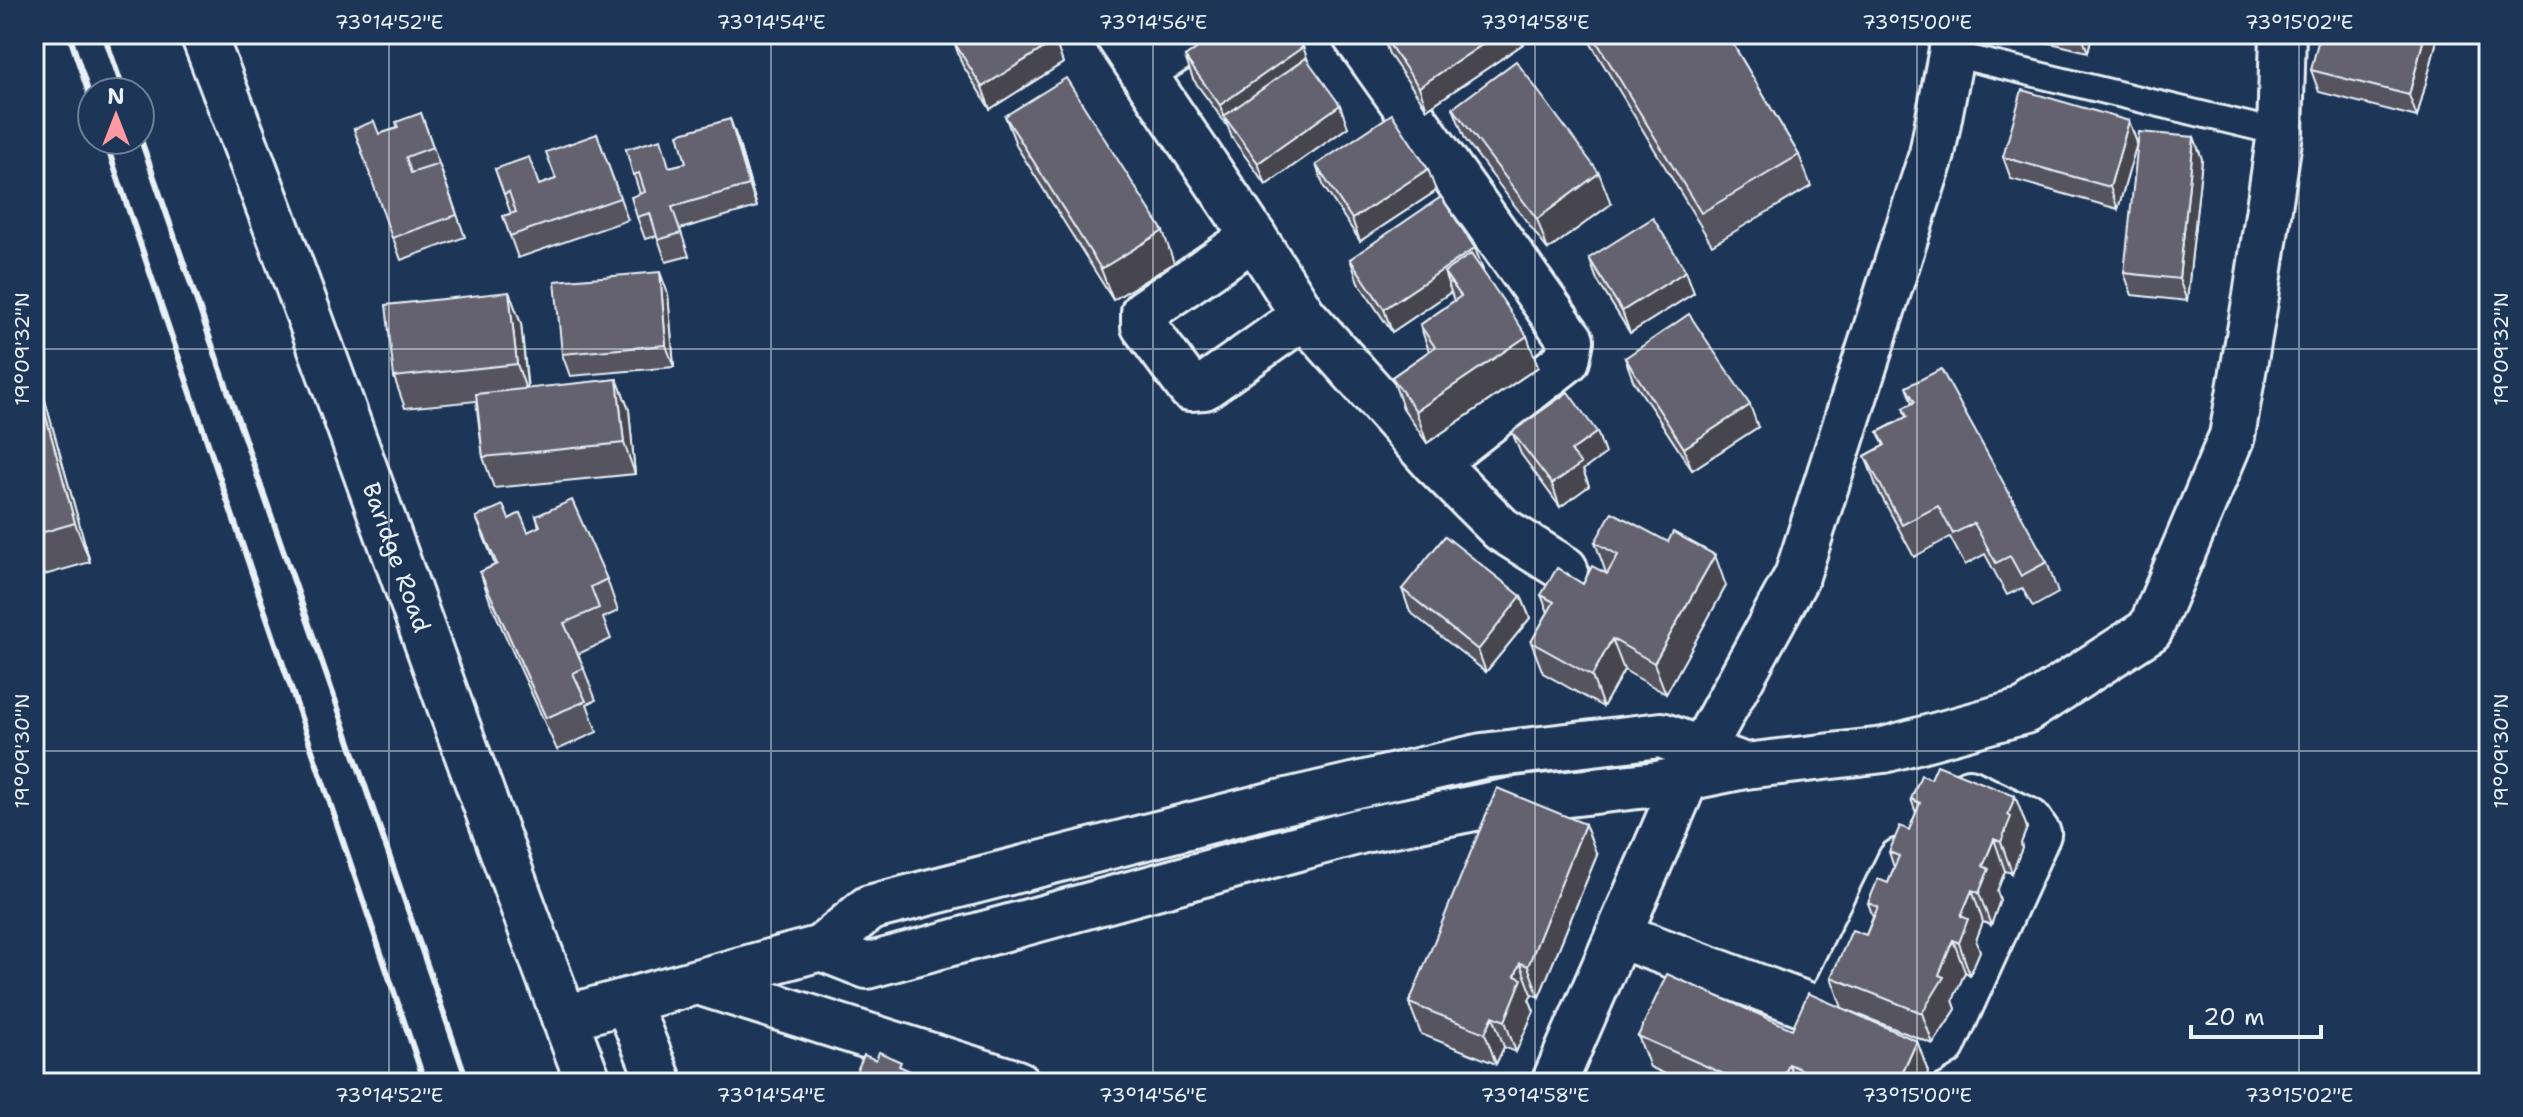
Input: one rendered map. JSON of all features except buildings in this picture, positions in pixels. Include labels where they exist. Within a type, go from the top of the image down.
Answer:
[{"type":"street","name":"Baridge Road","points":[[203,34],[589,1083]]},
{"type":"street","points":[[1117,34],[1304,316],[1435,463],[1501,529],[1565,569]]},
{"type":"street","points":[[1142,71],[1201,34]]},
{"type":"street","points":[[1354,34],[1571,340],[1567,360],[1435,463]]},
{"type":"street","points":[[564,1018],[821,948],[867,966],[1364,830],[1694,764],[1745,766],[1884,750],[2025,711],[2150,630],[2232,436],[2280,133],[2283,34]]},
{"type":"street","points":[[1554,1083],[1694,764],[1797,576],[1932,154],[1954,44]]},
{"type":"street","points":[[1254,237],[1144,312],[1144,326],[1190,388],[1204,387],[1304,316]]},
{"type":"street","points":[[1618,935],[1826,1012],[1927,1054],[1943,1044],[2038,834],[2029,821],[1956,786],[1936,788],[1826,1012]]},
{"type":"street","points":[[698,982],[1017,1083]]},
{"type":"street","points":[[627,1001],[660,1083]]},
{"type":"lane","points":[[1954,44],[2280,133]]},
{"type":"railway","points":[[69,34],[83,76]]},
{"type":"railway","points":[[104,34],[118,76]]},
{"type":"railway","points":[[110,156],[425,1083]]},
{"type":"railway","points":[[147,156],[468,1083]]}]
